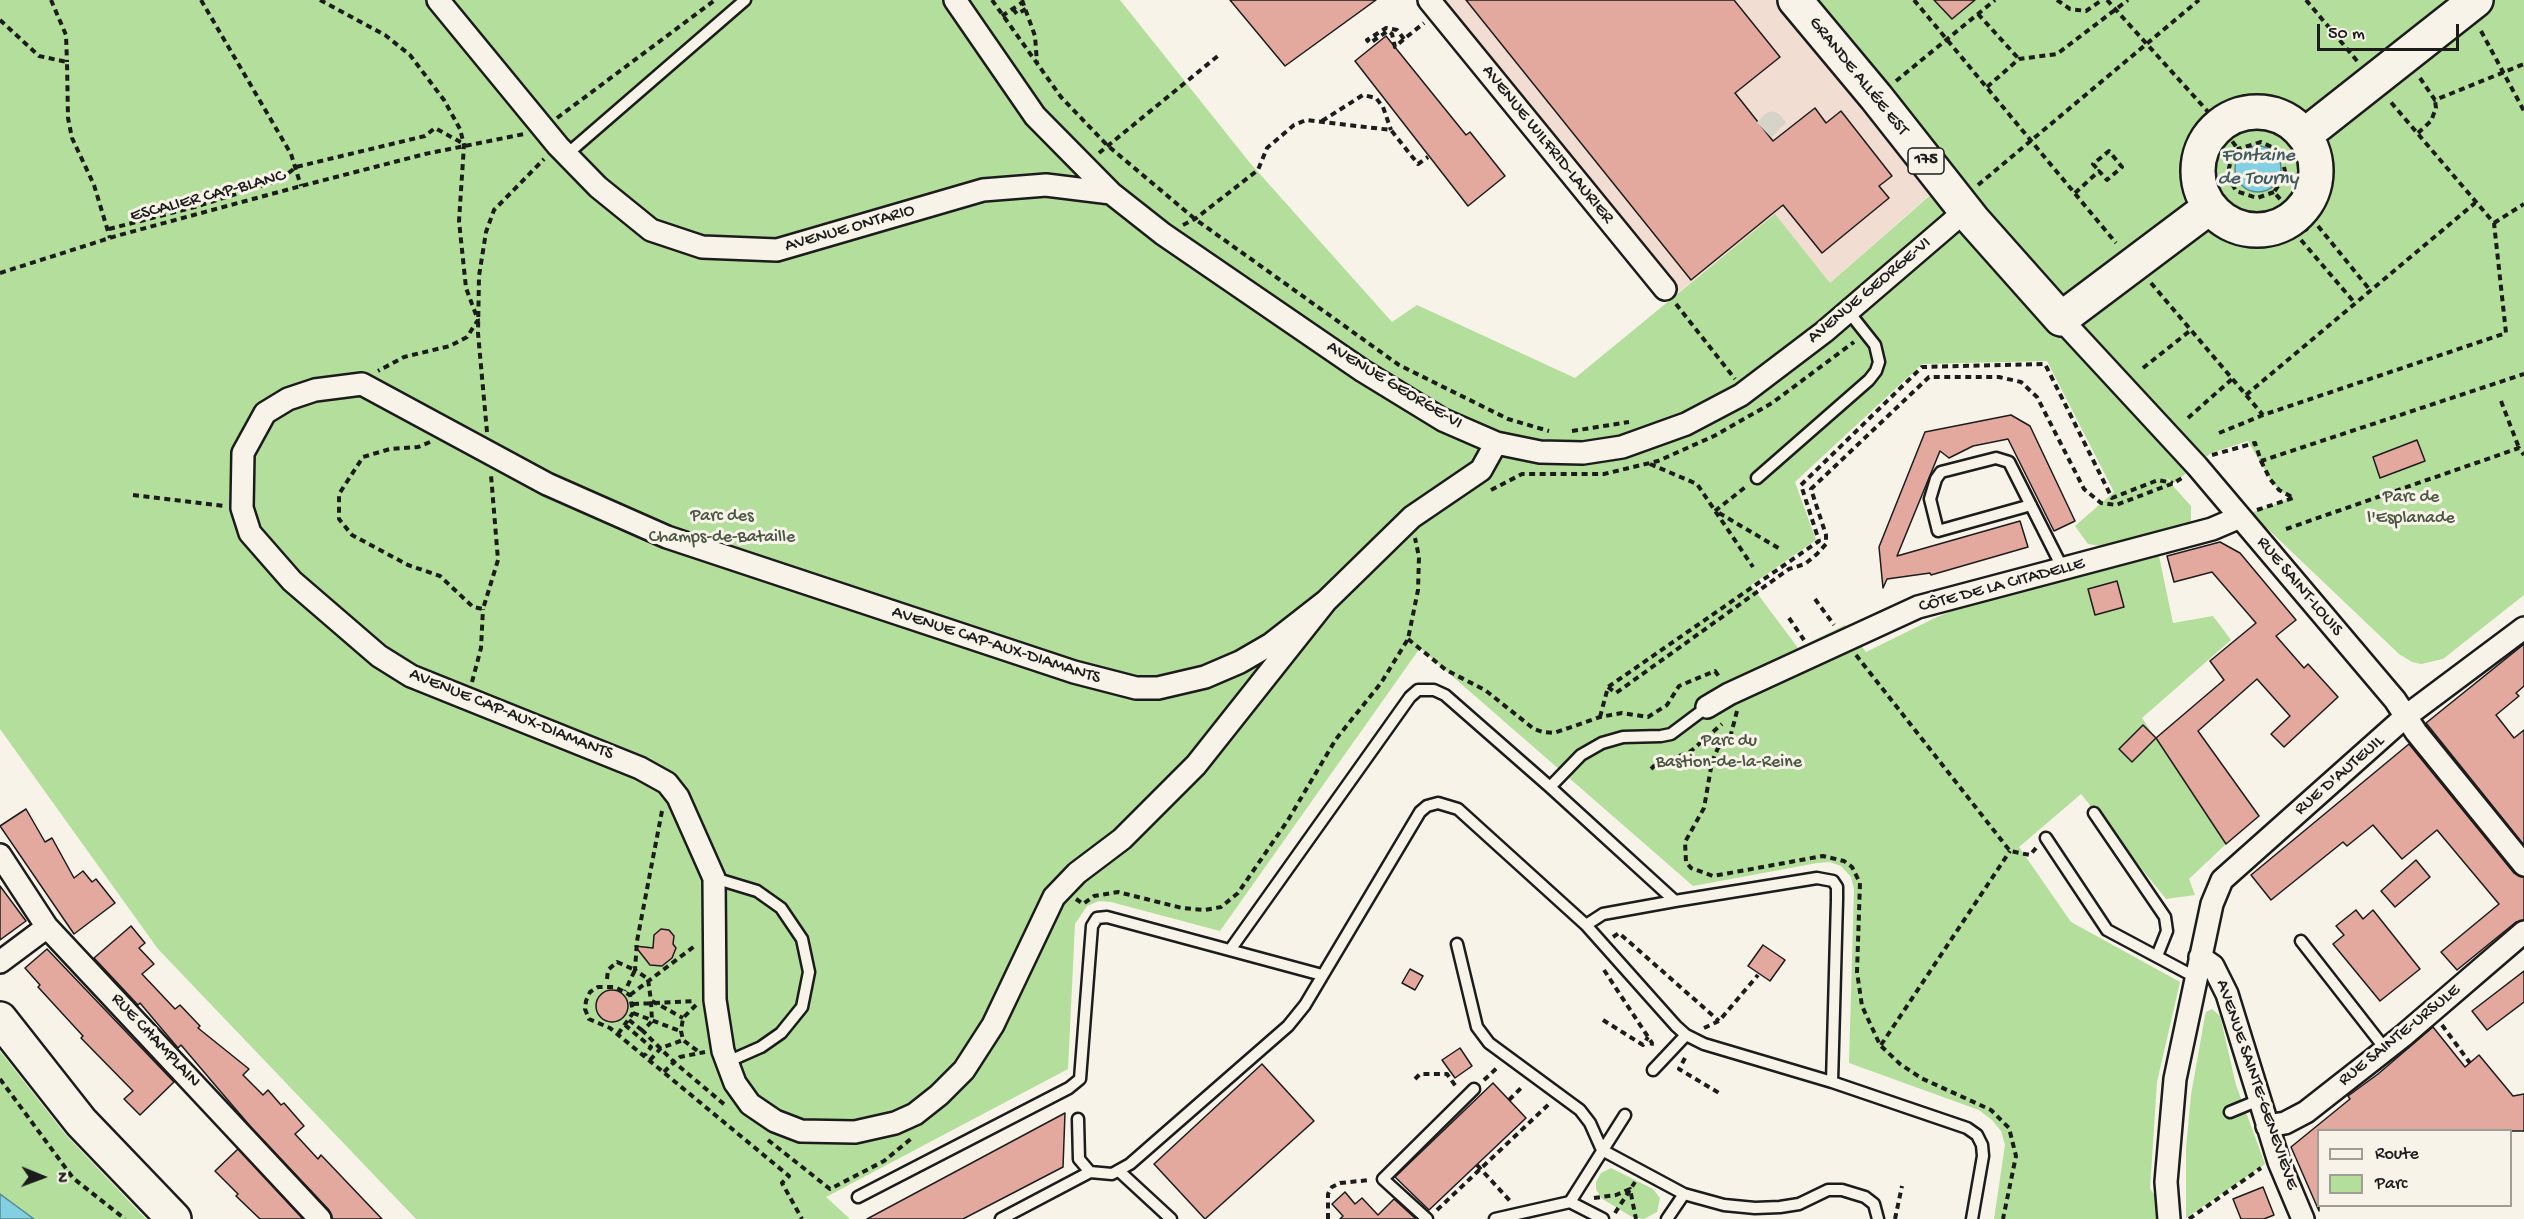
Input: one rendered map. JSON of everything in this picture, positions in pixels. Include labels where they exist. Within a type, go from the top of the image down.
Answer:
[{"type":"main road","name":"GRANDE ALLÉE EST","points":[[1795,0],[1876,97],[1962,206],[2061,319]]},
{"type":"main road","points":[[2304,135],[2478,16]]},
{"type":"main road","points":[[2255,112],[2273,114],[2291,122],[2304,135],[2313,150],[2316,166],[2306,229],[2283,225],[2263,230],[2243,229],[2224,221],[2210,207],[2201,190],[2199,164],[2208,138],[2229,137],[2236,115],[2255,112]]},
{"type":"main road","points":[[2061,319],[2210,207]]},
{"type":"main road","points":[[0,1019],[81,1122],[174,1219]]},
{"type":"street","name":"AVENUE ONTARIO","points":[[438,0],[542,127],[597,187],[651,230],[702,247],[777,250],[983,190],[1046,185],[1111,193]]},
{"type":"street","name":"AVENUE GEORGE-VI","points":[[955,0],[1035,116],[1082,167],[1163,234],[1363,371],[1443,420],[1497,443],[1540,452],[1583,453],[1642,441],[1686,423],[1741,395],[1848,312],[1962,206]]},
{"type":"street","name":"AVENUE WILFRID-LAURIER","points":[[1430,0],[1665,289]]},
{"type":"street","name":"RUE SAINT-LOUIS","points":[[2061,319],[2240,517],[2395,700],[2405,717],[2524,865]]},
{"type":"street","name":"AVENUE CAP-AUX-DIAMANTS","points":[[1326,601],[1196,765],[1122,838],[1077,873],[1054,897],[993,1025],[964,1070],[939,1095],[915,1114],[895,1123],[855,1132],[801,1131],[775,1121],[750,1104],[735,1083],[727,1062],[715,1000],[714,878],[689,816],[678,796],[667,783],[595,748],[411,676],[379,656],[292,581],[250,532],[242,508],[243,453],[265,413],[288,399],[315,390],[362,384],[548,484],[667,537],[1074,672],[1136,688],[1158,688],[1184,684],[1240,662],[1271,644],[1326,601],[1412,517],[1481,470],[1497,443]]},
{"type":"street","name":"CÔTE DE LA CITADELLE","points":[[1707,707],[1729,694],[1918,607],[2212,529],[2240,517]]},
{"type":"street","name":"RUE D'AUTEUIL","points":[[2169,1219],[2166,1182],[2175,1079],[2216,890],[2229,871],[2350,769],[2405,717],[2524,628]]},
{"type":"street","name":"RUE CHAMPLAIN","points":[[0,855],[48,927],[320,1219]]},
{"type":"street","points":[[0,962],[48,927]]},
{"type":"street","name":"RUE SAINTE-URSULE","points":[[2268,1126],[2285,1123],[2306,1112],[2386,1050],[2524,932]]},
{"type":"street","name":"AVENUE SAINTE-GENEVIÈVE","points":[[2198,967],[2213,966],[2227,994],[2259,1100],[2303,1219]]},
{"type":"lane","points":[[562,150],[745,0]]},
{"type":"lane","points":[[1757,478],[1869,380],[1876,371],[1878,353],[1867,332],[1848,312]]},
{"type":"lane","points":[[2031,505],[1938,531],[1930,499],[1936,479],[1941,472],[1996,458],[2009,462],[2031,505],[2063,568]]},
{"type":"lane","points":[[1230,950],[1410,697],[1418,690],[1434,690],[1445,695],[1676,901]]},
{"type":"lane","points":[[1550,787],[1581,755],[1602,743],[1623,737],[1671,734],[1707,707]]},
{"type":"lane","points":[[1001,1219],[1090,1172],[1112,1174],[1119,1171],[1156,1143],[1288,1026],[1305,1005],[1420,812],[1427,806],[1438,803],[1458,809],[1586,925],[1676,1026],[1691,1037],[1967,1128],[1977,1135],[1982,1145],[1983,1156],[1972,1219]]},
{"type":"lane","points":[[2094,813],[2165,917],[2167,931],[2157,956]]},
{"type":"lane","points":[[2046,838],[2107,930],[2157,956],[2198,967]]},
{"type":"lane","points":[[714,878],[757,891],[782,908],[802,939],[809,972],[802,1007],[782,1033],[761,1047],[727,1062]]},
{"type":"lane","points":[[1586,925],[1603,914],[1817,878],[1833,881],[1837,900],[1832,1082]]},
{"type":"lane","points":[[858,1197],[1069,1088],[1080,1079],[1092,926],[1097,918],[1107,917],[1322,975]]},
{"type":"lane","points":[[2301,941],[2386,1050]]},
{"type":"lane","points":[[1457,944],[1477,1027],[1489,1043],[1580,1110],[1590,1122],[1602,1150],[1684,1194],[1724,1205],[1755,1208],[1799,1204],[1828,1190],[1842,1190],[1865,1197],[1874,1204],[1878,1219]]},
{"type":"lane","points":[[1653,1070],[1691,1037]]},
{"type":"lane","points":[[1431,1215],[1383,1179],[1474,1089]]},
{"type":"lane","points":[[2230,1112],[2259,1100]]},
{"type":"lane","points":[[1570,1202],[1625,1115]]},
{"type":"lane","points":[[1078,1119],[1079,1160],[1090,1172]]},
{"type":"lane","points":[[1119,1171],[1171,1219]]},
{"type":"lane","points":[[1667,1219],[1684,1194]]},
{"type":"lane","points":[[1495,1219],[1570,1202],[1603,1219]]},
{"type":"path","points":[[51,0],[66,35],[68,118],[72,138],[94,185],[110,238]]},
{"type":"path","points":[[201,0],[280,133],[296,167],[300,186]]},
{"type":"path","points":[[320,0],[385,35],[410,55],[444,100],[460,129],[464,145],[459,221],[466,288],[478,320]]},
{"type":"path","name":"ESCALIER CAP-BLANC","points":[[0,273],[110,238],[300,186],[425,154],[528,133],[542,127],[715,0]]},
{"type":"path","points":[[992,0],[1061,97],[1107,146],[1196,219],[1399,365],[1508,419],[1552,431]]},
{"type":"path","points":[[1914,0],[2116,243]]},
{"type":"path","points":[[1876,97],[1995,0]]},
{"type":"path","points":[[2057,0],[2070,9],[2086,12],[2102,0]]},
{"type":"path","points":[[2107,0],[2229,137],[2232,157],[2229,177],[2236,190],[2257,198],[2274,192],[2285,171],[2281,156],[2276,149],[2261,142],[2229,137]]},
{"type":"path","points":[[1987,87],[2019,59],[2057,54],[2117,11],[2128,0]]},
{"type":"path","points":[[1962,206],[2032,140],[2199,0]]},
{"type":"path","points":[[1002,16],[1022,1],[1035,36],[1037,65]]},
{"type":"path","points":[[1013,9],[1017,14],[1026,8]]},
{"type":"path","points":[[1978,14],[2019,59]]},
{"type":"path","points":[[2478,16],[2524,111]]},
{"type":"path","points":[[0,20],[39,56],[67,62]]},
{"type":"path","points":[[1386,28],[1398,30],[1404,39],[1395,47],[1392,34],[1388,31],[1370,43],[1367,40],[1386,28]]},
{"type":"path","points":[[1082,167],[1219,55]]},
{"type":"path","points":[[2434,100],[2524,64]]},
{"type":"path","points":[[2418,134],[2431,121],[2436,108],[2434,100],[2420,78]]},
{"type":"path","points":[[1320,122],[1363,95],[1376,98],[1381,101],[1391,130],[1418,164],[1428,157]]},
{"type":"path","points":[[1163,234],[1196,219],[1258,170],[1267,148],[1294,125],[1306,120],[1391,130]]},
{"type":"path","points":[[109,229],[195,207],[280,180],[296,167],[425,136],[435,128],[464,145]]},
{"type":"path","points":[[468,698],[481,648],[483,609],[498,560],[478,320],[479,276],[486,232],[494,210],[562,150]]},
{"type":"path","points":[[2109,151],[2122,167],[2107,180],[2099,171],[2093,164],[2109,151]]},
{"type":"path","points":[[2074,193],[2099,171]]},
{"type":"path","points":[[2274,192],[2306,229],[2370,290]]},
{"type":"path","points":[[2219,433],[2263,415],[2506,333],[2494,223],[2475,203],[2354,302],[2246,395]]},
{"type":"path","points":[[2494,223],[2524,204]]},
{"type":"path","points":[[2306,229],[2354,302]]},
{"type":"path","points":[[2151,283],[2263,415]]},
{"type":"path","points":[[1665,289],[1733,376]]},
{"type":"path","points":[[362,384],[391,362],[450,346],[467,337],[478,320]]},
{"type":"path","points":[[2143,368],[2191,330]]},
{"type":"path","points":[[1486,492],[1522,474],[1604,474],[1650,464],[1714,436],[1772,403],[1867,332]]},
{"type":"path","points":[[1600,717],[1608,687],[1820,541],[1801,485],[1922,367],[2045,364],[2112,498],[2158,480],[2174,483],[2116,505],[2101,503],[2084,489],[2037,397],[2021,382],[2000,376],[1929,377],[1810,489],[1826,535],[1826,544],[1817,554],[1805,564],[1789,569],[1616,693],[1608,687]]},
{"type":"path","points":[[1725,381],[1739,372]]},
{"type":"path","points":[[2261,461],[2524,374]]},
{"type":"path","points":[[2188,418],[2232,379]]},
{"type":"path","points":[[2501,401],[2519,448],[2524,454]]},
{"type":"path","points":[[1569,432],[1639,419]]},
{"type":"path","points":[[450,432],[418,447],[390,449],[363,457],[339,494],[339,519],[352,534],[408,565],[440,576],[473,607],[483,609]]},
{"type":"path","points":[[2213,454],[2255,443],[2270,479],[2279,490],[2293,498],[2240,517]]},
{"type":"path","points":[[2286,529],[2519,448]]},
{"type":"path","points":[[1650,464],[1692,480],[1754,567]]},
{"type":"path","points":[[1715,511],[1757,478]]},
{"type":"path","points":[[133,495],[242,508]]},
{"type":"path","points":[[1715,511],[1780,549]]},
{"type":"path","points":[[1406,546],[1423,532]]},
{"type":"path","points":[[1079,891],[1073,897],[1083,904],[1094,896],[1118,892],[1192,910],[1213,910],[1230,901],[1282,829],[1336,739],[1381,683],[1408,639],[1418,590],[1419,557],[1415,538]]},
{"type":"path","points":[[1815,599],[2010,851],[2030,855],[2046,838]]},
{"type":"path","points":[[1408,639],[1446,670],[1485,690],[1534,729],[1543,732],[1554,733],[1600,717],[1622,713],[1648,717],[1667,705],[1679,686]]},
{"type":"path","points":[[1651,769],[1691,751],[1722,724]]},
{"type":"path","points":[[624,991],[635,970],[637,941],[667,783]]},
{"type":"path","points":[[1880,1046],[2010,851]]},
{"type":"path","points":[[630,995],[648,984],[688,952]]},
{"type":"path","points":[[607,979],[608,970],[617,962],[648,979],[652,1021],[643,1031]]},
{"type":"path","points":[[1719,1093],[1679,1069],[1691,1037],[1719,1021],[1758,975]]},
{"type":"path","points":[[618,1034],[633,1013],[630,995],[624,991],[598,987],[590,992],[585,1001],[589,1019],[618,1034],[645,1055],[789,1176],[782,1183],[802,1219]]},
{"type":"path","points":[[633,1004],[651,1001],[701,1000],[682,1018],[681,1031],[683,1040],[699,1052],[680,1057],[664,1072]]},
{"type":"path","points":[[651,1001],[682,1018]]},
{"type":"path","points":[[2432,1011],[2470,1063]]},
{"type":"path","points":[[633,1013],[681,1031]]},
{"type":"path","points":[[629,1020],[674,1062],[728,1107]]},
{"type":"path","points":[[1603,1020],[1643,1046],[1648,1037]]},
{"type":"path","points":[[625,1025],[651,1047],[645,1055]]},
{"type":"path","points":[[652,1062],[661,1048],[683,1040]]},
{"type":"path","points":[[1488,1076],[1499,1066]]},
{"type":"path","points":[[1415,1079],[1420,1074],[1447,1074],[1456,1088]]},
{"type":"path","points":[[1509,1100],[1533,1076]]},
{"type":"path","points":[[0,1079],[73,1178],[124,1219]]},
{"type":"path","points":[[1431,1215],[1479,1167],[1558,1095]]},
{"type":"path","points":[[763,1136],[830,1188],[884,1161],[916,1134]]},
{"type":"path","points":[[2188,1219],[2269,1162]]},
{"type":"path","points":[[1479,1167],[1515,1206]]},
{"type":"path","points":[[1611,1219],[1641,1171]]},
{"type":"path","points":[[1329,1219],[1328,1194],[1332,1187],[1340,1183],[1383,1179]]},
{"type":"path","points":[[1895,1219],[1902,1186]]},
{"type":"path","points":[[1570,1202],[1616,1195],[1630,1189]]},
{"type":"path","points":[[1630,1189],[1636,1219]]},
{"type":"shaded area","points":[[1429,0],[1795,0],[1943,183],[1830,283],[1775,215],[1671,298]]},
{"type":"green space","name":"Parc des Champs-de-Bataille","points":[[0,0],[1120,0],[1250,163],[1392,322],[1417,305],[1575,378],[1775,214],[1830,283],[1943,184],[1795,0],[2524,0],[2524,595],[2443,659],[2421,664],[2412,662],[2399,654],[2251,513],[2292,498],[2279,490],[2270,479],[2248,441],[2211,453],[2174,483],[2165,477],[2191,506],[2191,521],[2183,526],[2101,546],[2088,544],[2075,526],[2114,492],[2047,361],[1922,364],[1795,482],[1816,540],[1751,585],[1798,648],[1845,625],[1866,652],[1937,617],[1977,601],[2159,556],[2173,623],[2213,616],[2231,640],[2142,718],[2226,844],[2189,879],[2195,895],[2166,899],[2081,794],[2019,847],[2071,922],[2180,982],[2157,1082],[2150,1189],[2157,1198],[2158,1219],[1994,1219],[2005,1145],[2001,1131],[1992,1120],[1979,1110],[1849,1063],[1854,889],[1851,877],[1841,866],[1830,862],[1817,863],[1693,886],[1420,648],[1220,931],[1111,902],[1099,901],[1087,906],[1075,924],[1068,1069],[826,1197],[850,1219],[416,1219],[158,949],[0,729]]},
{"type":"green space","points":[[2212,1009],[2220,1016],[2236,1085],[2265,1164],[2186,1218],[2186,1149],[2191,1095],[2205,1016],[2206,1012]]},
{"type":"green space","points":[[0,1051],[66,1135],[146,1219],[33,1219],[0,1194]]},
{"type":"green space","points":[[1611,1168],[1653,1189],[1660,1198],[1657,1212],[1644,1219],[1632,1217],[1601,1198],[1596,1189],[1596,1182],[1601,1173]]},
{"type":"water","name":"Fontaine de Tourny","points":[[2258,146],[2267,147],[2275,152],[2280,160],[2280,178],[2275,186],[2267,191],[2258,192],[2249,191],[2241,186],[2236,178],[2235,169],[2236,160],[2241,152],[2249,147]]},
{"type":"water","points":[[0,1194],[15,1205],[34,1219],[0,1219]]},
{"type":"building","points":[[1230,0],[1376,0],[1285,66]]},
{"type":"building","points":[[1466,0],[1734,0],[1780,57],[1735,93],[1773,141],[1815,108],[1826,123],[1841,111],[1892,176],[1879,186],[1889,198],[1822,253],[1783,205],[1691,280]]},
{"type":"building","points":[[1934,0],[1975,0],[1952,19]]},
{"type":"building","points":[[1386,36],[1466,135],[1470,132],[1505,176],[1468,206],[1355,61]]},
{"type":"building","points":[[2011,415],[2030,426],[2075,521],[2054,531],[2008,439],[1973,446],[1949,458],[1940,451],[1897,556],[2020,521],[2028,547],[1931,575],[1930,573],[1887,579],[1883,588],[1879,547],[1925,432]]},
{"type":"building","points":[[2417,440],[2425,461],[2380,478],[2373,457]]},
{"type":"building","points":[[2220,542],[2240,553],[2296,620],[2276,636],[2304,668],[2308,664],[2338,697],[2284,747],[2271,734],[2290,716],[2257,679],[2198,731],[2259,816],[2226,844],[2156,738],[2224,680],[2210,661],[2256,623],[2212,572],[2174,582],[2167,556]]},
{"type":"building","points":[[2117,581],[2124,607],[2095,615],[2088,589]]},
{"type":"building","points":[[2524,644],[2524,686],[2516,693],[2519,696],[2496,715],[2514,738],[2524,730],[2524,845],[2426,723]]},
{"type":"building","points":[[2143,725],[2156,738],[2132,762],[2119,749]]},
{"type":"building","points":[[2409,744],[2514,873],[2524,877],[2524,920],[2516,922],[2457,970],[2441,952],[2499,904],[2437,830],[2402,859],[2373,825],[2347,846],[2343,842],[2271,900],[2251,875]]},
{"type":"building","points":[[26,809],[45,842],[52,838],[74,878],[83,871],[92,882],[96,879],[115,903],[74,934],[0,826]]},
{"type":"building","points":[[2416,860],[2430,877],[2395,907],[2381,891]]},
{"type":"building","points":[[0,886],[26,921],[0,940]]},
{"type":"building","points":[[2356,910],[2363,919],[2373,910],[2420,969],[2380,1001],[2333,944],[2344,935],[2336,926]]},
{"type":"building","points":[[131,926],[145,943],[139,948],[154,964],[142,974],[175,1009],[180,1005],[200,1026],[198,1028],[249,1069],[243,1075],[263,1095],[268,1090],[281,1105],[284,1103],[304,1126],[295,1134],[318,1159],[321,1155],[382,1219],[332,1219],[329,1210],[250,1126],[181,1045],[178,1048],[140,1003],[138,1005],[94,958]]},
{"type":"building","points":[[661,929],[669,930],[674,936],[673,944],[676,948],[672,958],[662,966],[650,965],[635,946],[653,948],[654,935]]},
{"type":"building","points":[[1763,945],[1785,960],[1770,981],[1748,966]]},
{"type":"building","points":[[47,949],[174,1082],[140,1115],[124,1099],[133,1091],[81,1038],[83,1036],[38,987],[40,985],[25,968]]},
{"type":"building","points":[[1410,969],[1423,976],[1415,990],[1402,983]]},
{"type":"building","points":[[2524,971],[2524,1002],[2487,1030],[2472,1011]]},
{"type":"building","points":[[612,990],[623,995],[628,1006],[623,1017],[612,1022],[601,1017],[596,1006],[601,995]]},
{"type":"building","points":[[2433,1027],[2465,1067],[2479,1055],[2513,1096],[2524,1094],[2524,1131],[2512,1131],[2512,1129],[2317,1129],[2317,1206],[2291,1147],[2350,1099],[2348,1096],[2378,1074]]},
{"type":"building","points":[[1460,1048],[1472,1066],[1455,1078],[1442,1060]]},
{"type":"building","points":[[1262,1064],[1314,1121],[1205,1219],[1154,1164]]},
{"type":"building","points":[[1493,1083],[1526,1118],[1429,1210],[1395,1177]]},
{"type":"building","points":[[1065,1113],[1063,1167],[963,1219],[867,1219]]},
{"type":"building","points":[[238,1149],[303,1219],[260,1219],[236,1196],[238,1194],[215,1171]]},
{"type":"building","points":[[2263,1187],[2274,1215],[2264,1219],[2241,1219],[2233,1199]]},
{"type":"building","points":[[1345,1192],[1355,1204],[1362,1198],[1378,1215],[1394,1199],[1416,1219],[1340,1219],[1343,1216],[1332,1204]]},
{"type":"tunnel","points":[[1764,130],[1772,122],[1779,130]]},
{"type":"park label","name":"Parc de l'Esplanade","points":[[2411,508]]},
{"type":"park label","name":"Parc du Bastion-de-la-Reine","points":[[1729,752]]}]
